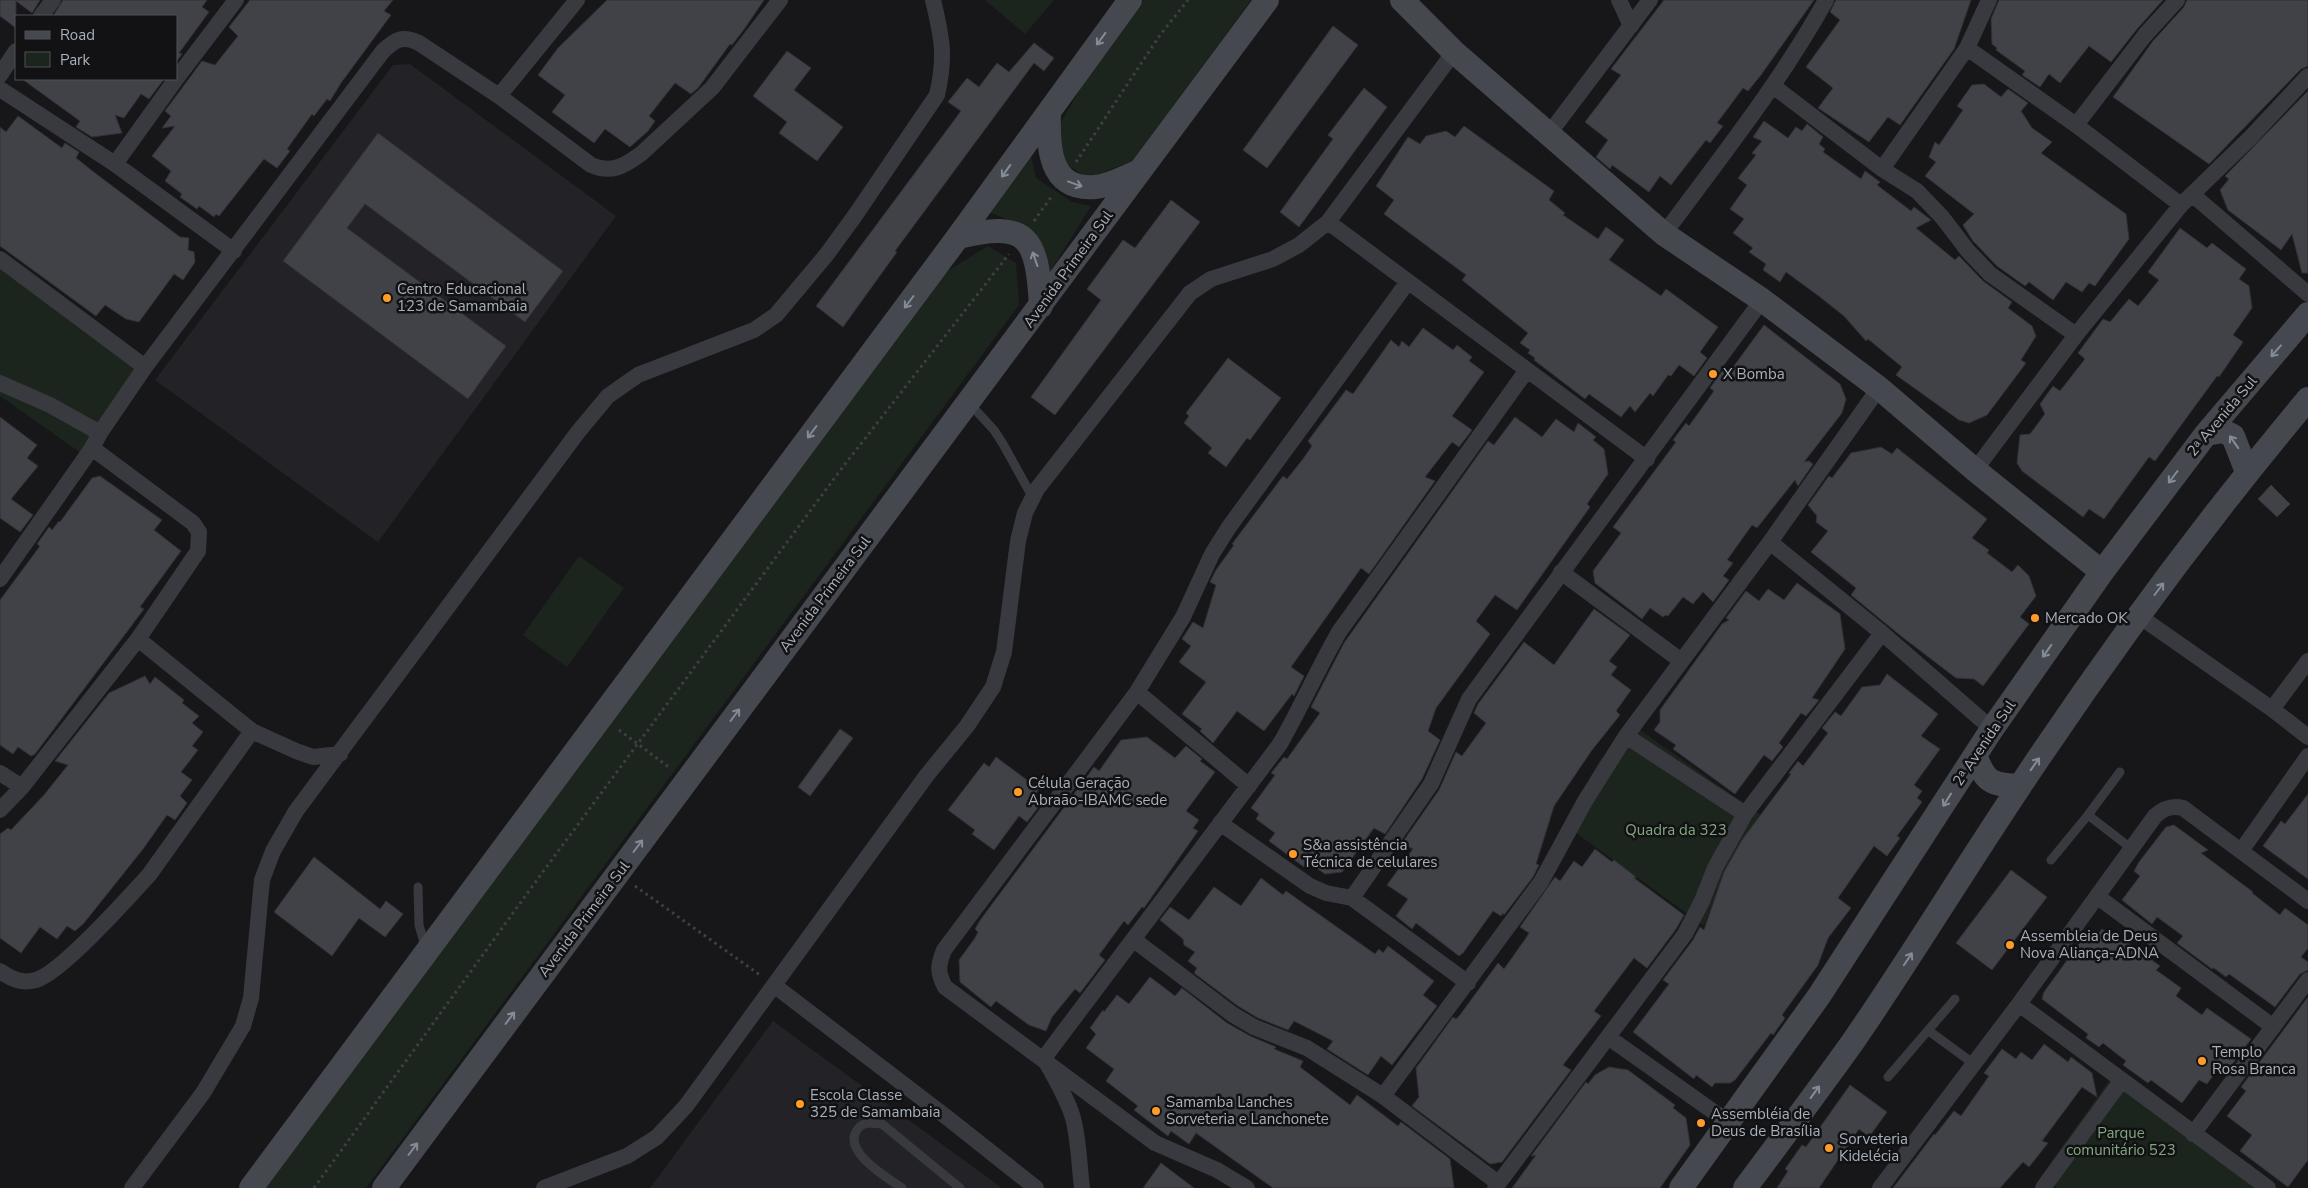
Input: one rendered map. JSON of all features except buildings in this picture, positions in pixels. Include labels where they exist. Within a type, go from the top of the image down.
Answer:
[{"type":"street","points":[[42,15],[53,0]]},
{"type":"street","points":[[178,76],[236,0]]},
{"type":"street","points":[[499,96],[577,0]]},
{"type":"street","points":[[0,579],[92,448],[144,367],[234,251],[383,51],[392,43],[400,38],[410,38],[419,43],[499,96],[591,165],[601,170],[616,170],[642,154],[712,88],[780,0]]},
{"type":"street","points":[[132,1188],[203,1093],[243,1026],[251,998],[262,880],[273,851],[296,812],[578,432],[608,396],[638,375],[754,330],[776,315],[827,254],[937,95],[942,74],[943,47],[933,0]]},
{"type":"street","points":[[251,1188],[958,237],[1130,0]]},
{"type":"street","name":"Avenida Primeira Sul","points":[[384,1188],[1267,0]]},
{"type":"street","points":[[1402,0],[1454,52],[1664,234],[1762,300],[1879,388],[1975,470],[2102,572]]},
{"type":"street","points":[[1619,0],[1631,26]]},
{"type":"street","points":[[1548,135],[1650,0]]},
{"type":"street","points":[[1664,234],[1774,86],[1805,39],[1826,0]]},
{"type":"street","points":[[1882,169],[1967,48],[1989,0]]},
{"type":"street","points":[[2076,125],[2145,36],[2177,0]]},
{"type":"street","points":[[1967,48],[2187,200],[2308,294]]},
{"type":"street","points":[[544,1188],[627,1156],[657,1137],[686,1106],[993,687],[1004,652],[1018,541],[1025,513],[1037,489],[1190,293],[1211,279],[1273,259],[1299,245],[1328,222],[1454,52]]},
{"type":"street","points":[[0,74],[15,53]]},
{"type":"street","points":[[1975,470],[2076,335],[2187,200],[2251,137],[2308,76]]},
{"type":"street","points":[[115,164],[175,80]]},
{"type":"street","points":[[1774,86],[1882,169],[1917,192],[1942,217],[1968,251],[1990,274],[2076,335]]},
{"type":"street","points":[[0,89],[115,164],[234,251]]},
{"type":"street","points":[[1049,112],[1048,145],[1053,162],[1064,180],[1078,187],[1096,187],[1138,172]]},
{"type":"street","points":[[1328,222],[1407,283],[1647,459]]},
{"type":"street","points":[[958,237],[985,230],[1004,230],[1022,237],[1031,249],[1039,270],[1041,306]]},
{"type":"street","points":[[0,259],[144,367]]},
{"type":"street","points":[[1247,1188],[1217,1170],[1155,1143],[1044,1058],[945,987],[938,974],[939,962],[944,950],[1137,692],[1183,617],[1212,554],[1229,527],[1407,283]]},
{"type":"street","points":[[1352,898],[1431,784],[1469,699],[1762,300]]},
{"type":"street","name":"2ᵃ Avenida Sul","points":[[1681,1188],[1819,996],[1992,729],[2102,572],[2206,434],[2308,314]]},
{"type":"street","points":[[1044,1058],[1280,744],[1339,632],[1527,370]]},
{"type":"street","points":[[0,383],[50,406],[100,433]]},
{"type":"street","points":[[1383,1096],[1541,882],[1585,801],[1626,736],[1680,660],[1770,542],[1879,388]]},
{"type":"street","points":[[1745,1188],[1851,1044],[1924,936],[2020,786],[2139,616],[2247,472],[2308,399]]},
{"type":"street","points":[[2206,434],[2223,431],[2233,436],[2247,472]]},
{"type":"street","points":[[0,810],[22,787],[138,639],[198,551],[199,532],[194,523],[92,448]]},
{"type":"street","points":[[1770,542],[1882,633],[1992,729]]},
{"type":"street","points":[[1561,572],[1680,660]]},
{"type":"street","points":[[2139,616],[2272,709],[2308,737]]},
{"type":"street","points":[[1134,940],[1232,1014],[1254,1027],[1307,1048],[1383,1096],[1497,1186],[1685,934],[1702,901],[1715,868],[1745,814],[1882,633]]},
{"type":"street","points":[[138,639],[252,731],[313,757],[340,754]]},
{"type":"street","points":[[2272,709],[2308,661]]},
{"type":"street","points":[[1137,692],[1249,786]]},
{"type":"street","points":[[0,971],[22,982],[37,980],[50,973],[62,963],[131,896],[149,875],[252,731]]},
{"type":"street","points":[[1626,736],[1745,814]]},
{"type":"street","points":[[1975,755],[1987,779],[1997,785],[2020,786]]},
{"type":"street","points":[[2241,851],[2308,756]]},
{"type":"street","points":[[0,773],[22,787]]},
{"type":"street","points":[[1880,1188],[2019,1004],[2155,816],[2170,807],[2177,806],[2183,808],[2308,902]]},
{"type":"street","points":[[1220,824],[1310,886],[1326,893],[1352,898],[1468,983]]},
{"type":"street","points":[[2098,897],[2272,1026]]},
{"type":"street","points":[[2193,1134],[2308,980]]},
{"type":"street","points":[[775,986],[1036,1188]]},
{"type":"street","points":[[2019,1004],[2268,1188]]},
{"type":"street","points":[[1608,1037],[1728,1122]]},
{"type":"street","points":[[1044,1058],[1065,1096],[1073,1116],[1079,1147],[1082,1188]]},
{"type":"street","points":[[2047,1187],[2122,1080]]},
{"type":"lane","points":[[968,403],[994,430],[1033,498]]},
{"type":"lane","points":[[2051,860],[2120,772]]},
{"type":"lane","points":[[2088,815],[2132,849]]},
{"type":"lane","points":[[418,888],[419,925],[427,951]]},
{"type":"lane","points":[[1888,1077],[1955,999]]},
{"type":"lane","points":[[1929,1031],[1974,1064]]},
{"type":"lane","points":[[902,1188],[861,1158],[854,1143],[854,1134],[859,1127],[869,1122],[882,1124],[960,1188]]},
{"type":"path","points":[[314,1188],[542,873],[639,745],[839,472],[1022,237],[1064,180],[1160,35],[1188,0]]},
{"type":"path","points":[[601,716],[687,780]]},
{"type":"path","points":[[618,873],[775,986]]},
{"type":"shaded area","name":"Centro Educacional 123 de Samambaia","points":[[410,64],[616,216],[378,542],[155,380],[393,65]]},
{"type":"shaded area","name":"Escola Classe 325 de Samambaia","points":[[773,1021],[1002,1188],[650,1188]]},
{"type":"green space","points":[[985,0],[1054,0],[1025,34]]},
{"type":"green space","points":[[1143,0],[1251,0],[1133,161],[1088,178],[1061,161],[1056,131],[1090,72]]},
{"type":"green space","points":[[1030,152],[1036,178],[1072,202],[1091,206],[1048,275],[1042,243],[1002,217],[983,210]]},
{"type":"green space","points":[[988,246],[1016,263],[1019,305],[366,1188],[257,1188],[941,275]]},
{"type":"green space","points":[[0,267],[137,368],[81,453],[0,396]]},
{"type":"green space","points":[[579,556],[624,588],[567,667],[523,635]]},
{"type":"green space","name":"Quadra da 323","points":[[1630,723],[1762,816],[1725,871],[1704,926],[1565,825],[1598,763]]},
{"type":"green space","name":"Parque comunitário 523","points":[[2111,1078],[2256,1188],[2057,1188],[2041,1176]]},
{"type":"place","name":"Centro Educacional 123 de Samambaia","points":[[387,298]]},
{"type":"place","name":"X Bomba","points":[[1713,374]]},
{"type":"place","name":"Mercado OK","points":[[2035,618]]},
{"type":"place","name":"Célula Geração Abraão-IBAMC sede","points":[[1018,792]]},
{"type":"place","name":"S&a assistência Técnica de celulares","points":[[1293,854]]},
{"type":"place","name":"Assembleia de Deus Nova Aliança-ADNA","points":[[2010,945]]},
{"type":"place","name":"Templo Rosa Branca","points":[[2202,1061]]},
{"type":"place","name":"Escola Classe 325 de Samambaia","points":[[800,1104]]},
{"type":"place","name":"Samamba Lanches Sorveteria e Lanchonete","points":[[1156,1111]]},
{"type":"place","name":"Assembléia de Deus de Brasília","points":[[1701,1123]]},
{"type":"place","name":"Sorveteria Kidelécia","points":[[1829,1148]]}]
